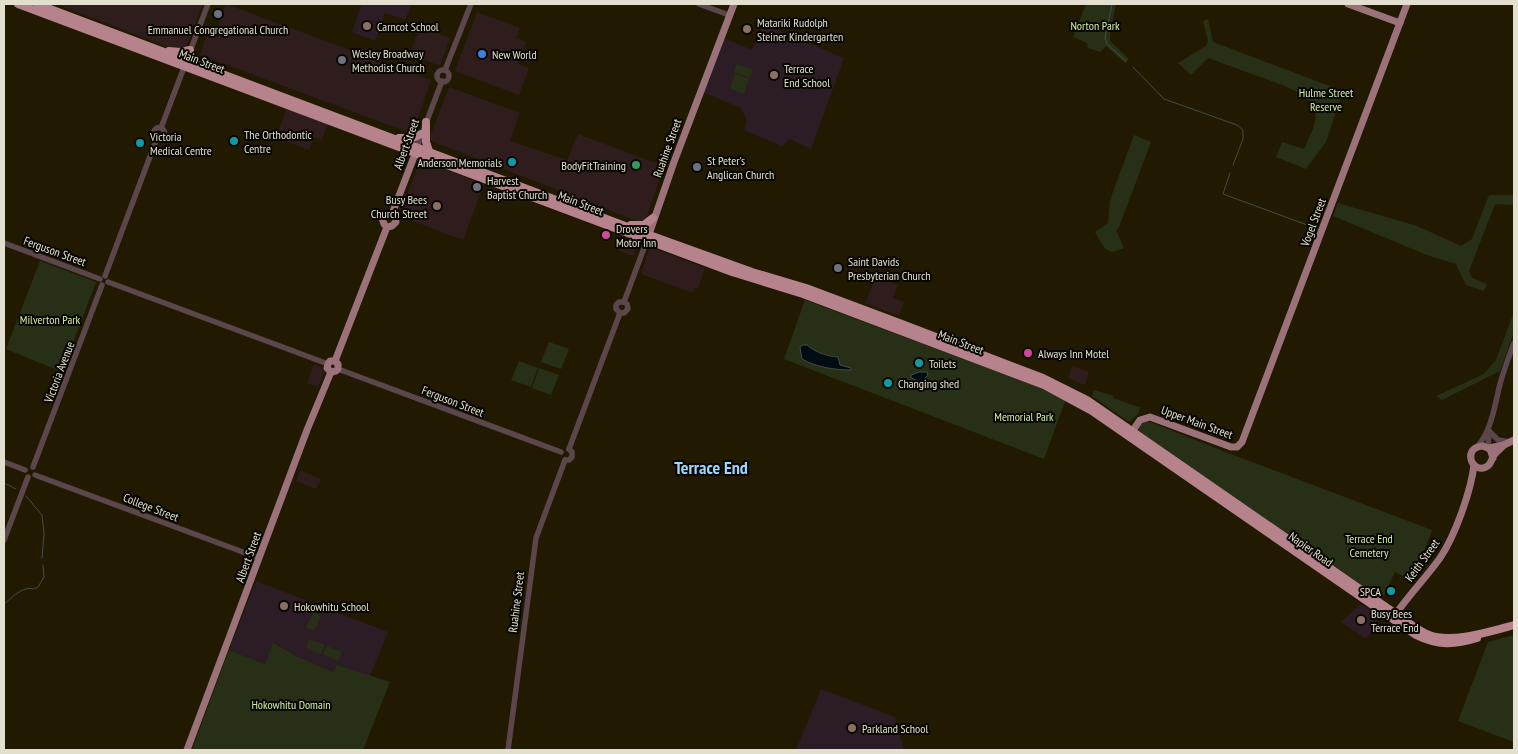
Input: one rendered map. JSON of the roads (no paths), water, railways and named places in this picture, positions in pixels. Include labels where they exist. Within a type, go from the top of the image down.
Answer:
[{"type":"highway","name":"Main Street","points":[[18,4],[388,136],[416,150],[429,151],[620,223],[648,237]]},
{"type":"highway","name":"Main Street","points":[[37,4],[157,49],[185,63],[648,237],[806,288],[1043,378],[1083,398],[1131,434]]},
{"type":"highway","points":[[157,49],[180,52],[190,50]]},
{"type":"highway","points":[[426,122],[426,142],[429,151]]},
{"type":"highway","points":[[388,136],[408,139],[415,138],[421,134]]},
{"type":"highway","points":[[620,223],[640,226],[653,218]]},
{"type":"highway","name":"Napier Road","points":[[1131,434],[1394,616],[1420,630],[1436,637],[1450,638],[1490,632],[1514,625]]},
{"type":"main road","name":"Ruahine Street","points":[[648,237],[653,218],[734,4]]},
{"type":"main road","points":[[1348,4],[1400,24]]},
{"type":"main road","name":"Vogel Street","points":[[1237,447],[1242,442],[1408,4]]},
{"type":"main road","name":"Albert Street","points":[[187,750],[387,226],[392,226],[395,222],[396,218],[392,214],[416,150]]},
{"type":"main road","name":"Upper Main Street","points":[[1131,434],[1140,420],[1150,416],[1237,447]]},
{"type":"main road","points":[[1510,442],[1493,458],[1491,463],[1483,468],[1474,465],[1471,459],[1473,449],[1478,446],[1489,448],[1510,442]]},
{"type":"main road","points":[[1489,448],[1493,458]]},
{"type":"main road","name":"Keith Street","points":[[1394,616],[1443,553],[1472,482],[1474,465]]},
{"type":"main road","name":"Keith Street","points":[[1472,482],[1483,468]]},
{"type":"street","points":[[185,63],[208,4]]},
{"type":"street","name":"Albert Street","points":[[416,150],[442,81],[449,78],[449,74],[445,70],[471,4]]},
{"type":"street","points":[[699,4],[729,15]]},
{"type":"street","name":"Victoria Avenue","points":[[33,467],[157,138],[164,136],[164,130],[161,128],[185,63]]},
{"type":"street","name":"Ruahine Street","points":[[569,449],[620,313],[624,313],[628,309],[624,302],[648,237]]},
{"type":"street","name":"Ferguson Street","points":[[4,243],[561,452]]},
{"type":"street","points":[[1489,448],[1490,424],[1503,374],[1514,343]]},
{"type":"street","points":[[1478,446],[1490,424]]},
{"type":"street","points":[[1489,431],[1498,440],[1510,442]]},
{"type":"street","points":[[564,449],[569,449],[572,452],[572,456],[569,460],[565,460],[561,457],[561,452],[564,449]]},
{"type":"street","name":"Ruahine Street","points":[[508,750],[536,538],[565,460]]},
{"type":"street","points":[[4,462],[25,470]]},
{"type":"street","points":[[25,470],[27,467],[33,467],[36,470],[36,475],[28,477]]},
{"type":"street","points":[[25,470],[25,475],[28,477]]},
{"type":"street","name":"College Street","points":[[36,475],[259,558]]},
{"type":"street","points":[[4,540],[28,477]]},
{"type":"waterway","points":[[1112,4],[1105,38],[1107,44],[1126,61]]},
{"type":"waterway","points":[[1133,67],[1164,99],[1237,125],[1243,130],[1243,139],[1233,165]]},
{"type":"waterway","points":[[1230,173],[1223,194],[1318,229]]},
{"type":"waterway","points":[[4,483],[16,489]]},
{"type":"waterway","points":[[26,496],[42,515],[44,534],[42,558]]},
{"type":"waterway","points":[[4,604],[21,591],[38,587],[44,577],[43,565]]},
{"type":"place","name":"Emmanuel Congregational Church","points":[[218,14]]},
{"type":"place","name":"Carncot School","points":[[367,26]]},
{"type":"place","name":"Matariki Rudolph Steiner Kindergarten","points":[[747,29]]},
{"type":"place","name":"New World","points":[[482,54]]},
{"type":"place","name":"Wesley Broadway Methodist Church","points":[[342,60]]},
{"type":"place","name":"Terrace End School","points":[[774,75]]},
{"type":"place","name":"The Orthodontic Centre","points":[[234,141]]},
{"type":"place","name":"Victoria Medical Centre","points":[[140,143]]},
{"type":"place","name":"Anderson Memorials","points":[[512,162]]},
{"type":"place","name":"BodyFitTraining","points":[[636,165]]},
{"type":"place","name":"St Peter's Anglican Church","points":[[697,167]]},
{"type":"place","name":"Harvest Baptist Church","points":[[477,187]]},
{"type":"place","name":"Busy Bees Church Street","points":[[437,206]]},
{"type":"place","name":"Drovers Motor Inn","points":[[606,235]]},
{"type":"place","name":"Saint Davids Presbyterian Church","points":[[838,268]]},
{"type":"place","name":"Always Inn Motel","points":[[1028,353]]},
{"type":"place","name":"Toilets","points":[[919,363]]},
{"type":"place","name":"Changing shed","points":[[888,383]]},
{"type":"place","name":"SPCA","points":[[1391,591]]},
{"type":"place","name":"Hokowhitu School","points":[[284,606]]},
{"type":"place","name":"Busy Bees Terrace End","points":[[1361,620]]},
{"type":"place","name":"Parkland School","points":[[852,728]]},
{"type":"district","name":"Terrace End","points":[[711,467]]},
{"type":"park label","name":"Norton Park","points":[[1095,25]]},
{"type":"park label","name":"Hulme Street Reserve","points":[[1326,99]]},
{"type":"park label","name":"Milverton Park","points":[[50,319]]},
{"type":"park label","name":"Memorial Park","points":[[1024,416]]},
{"type":"park label","name":"Terrace End Cemetery","points":[[1369,545]]},
{"type":"park label","name":"Hokowhitu Domain","points":[[291,704]]}]
